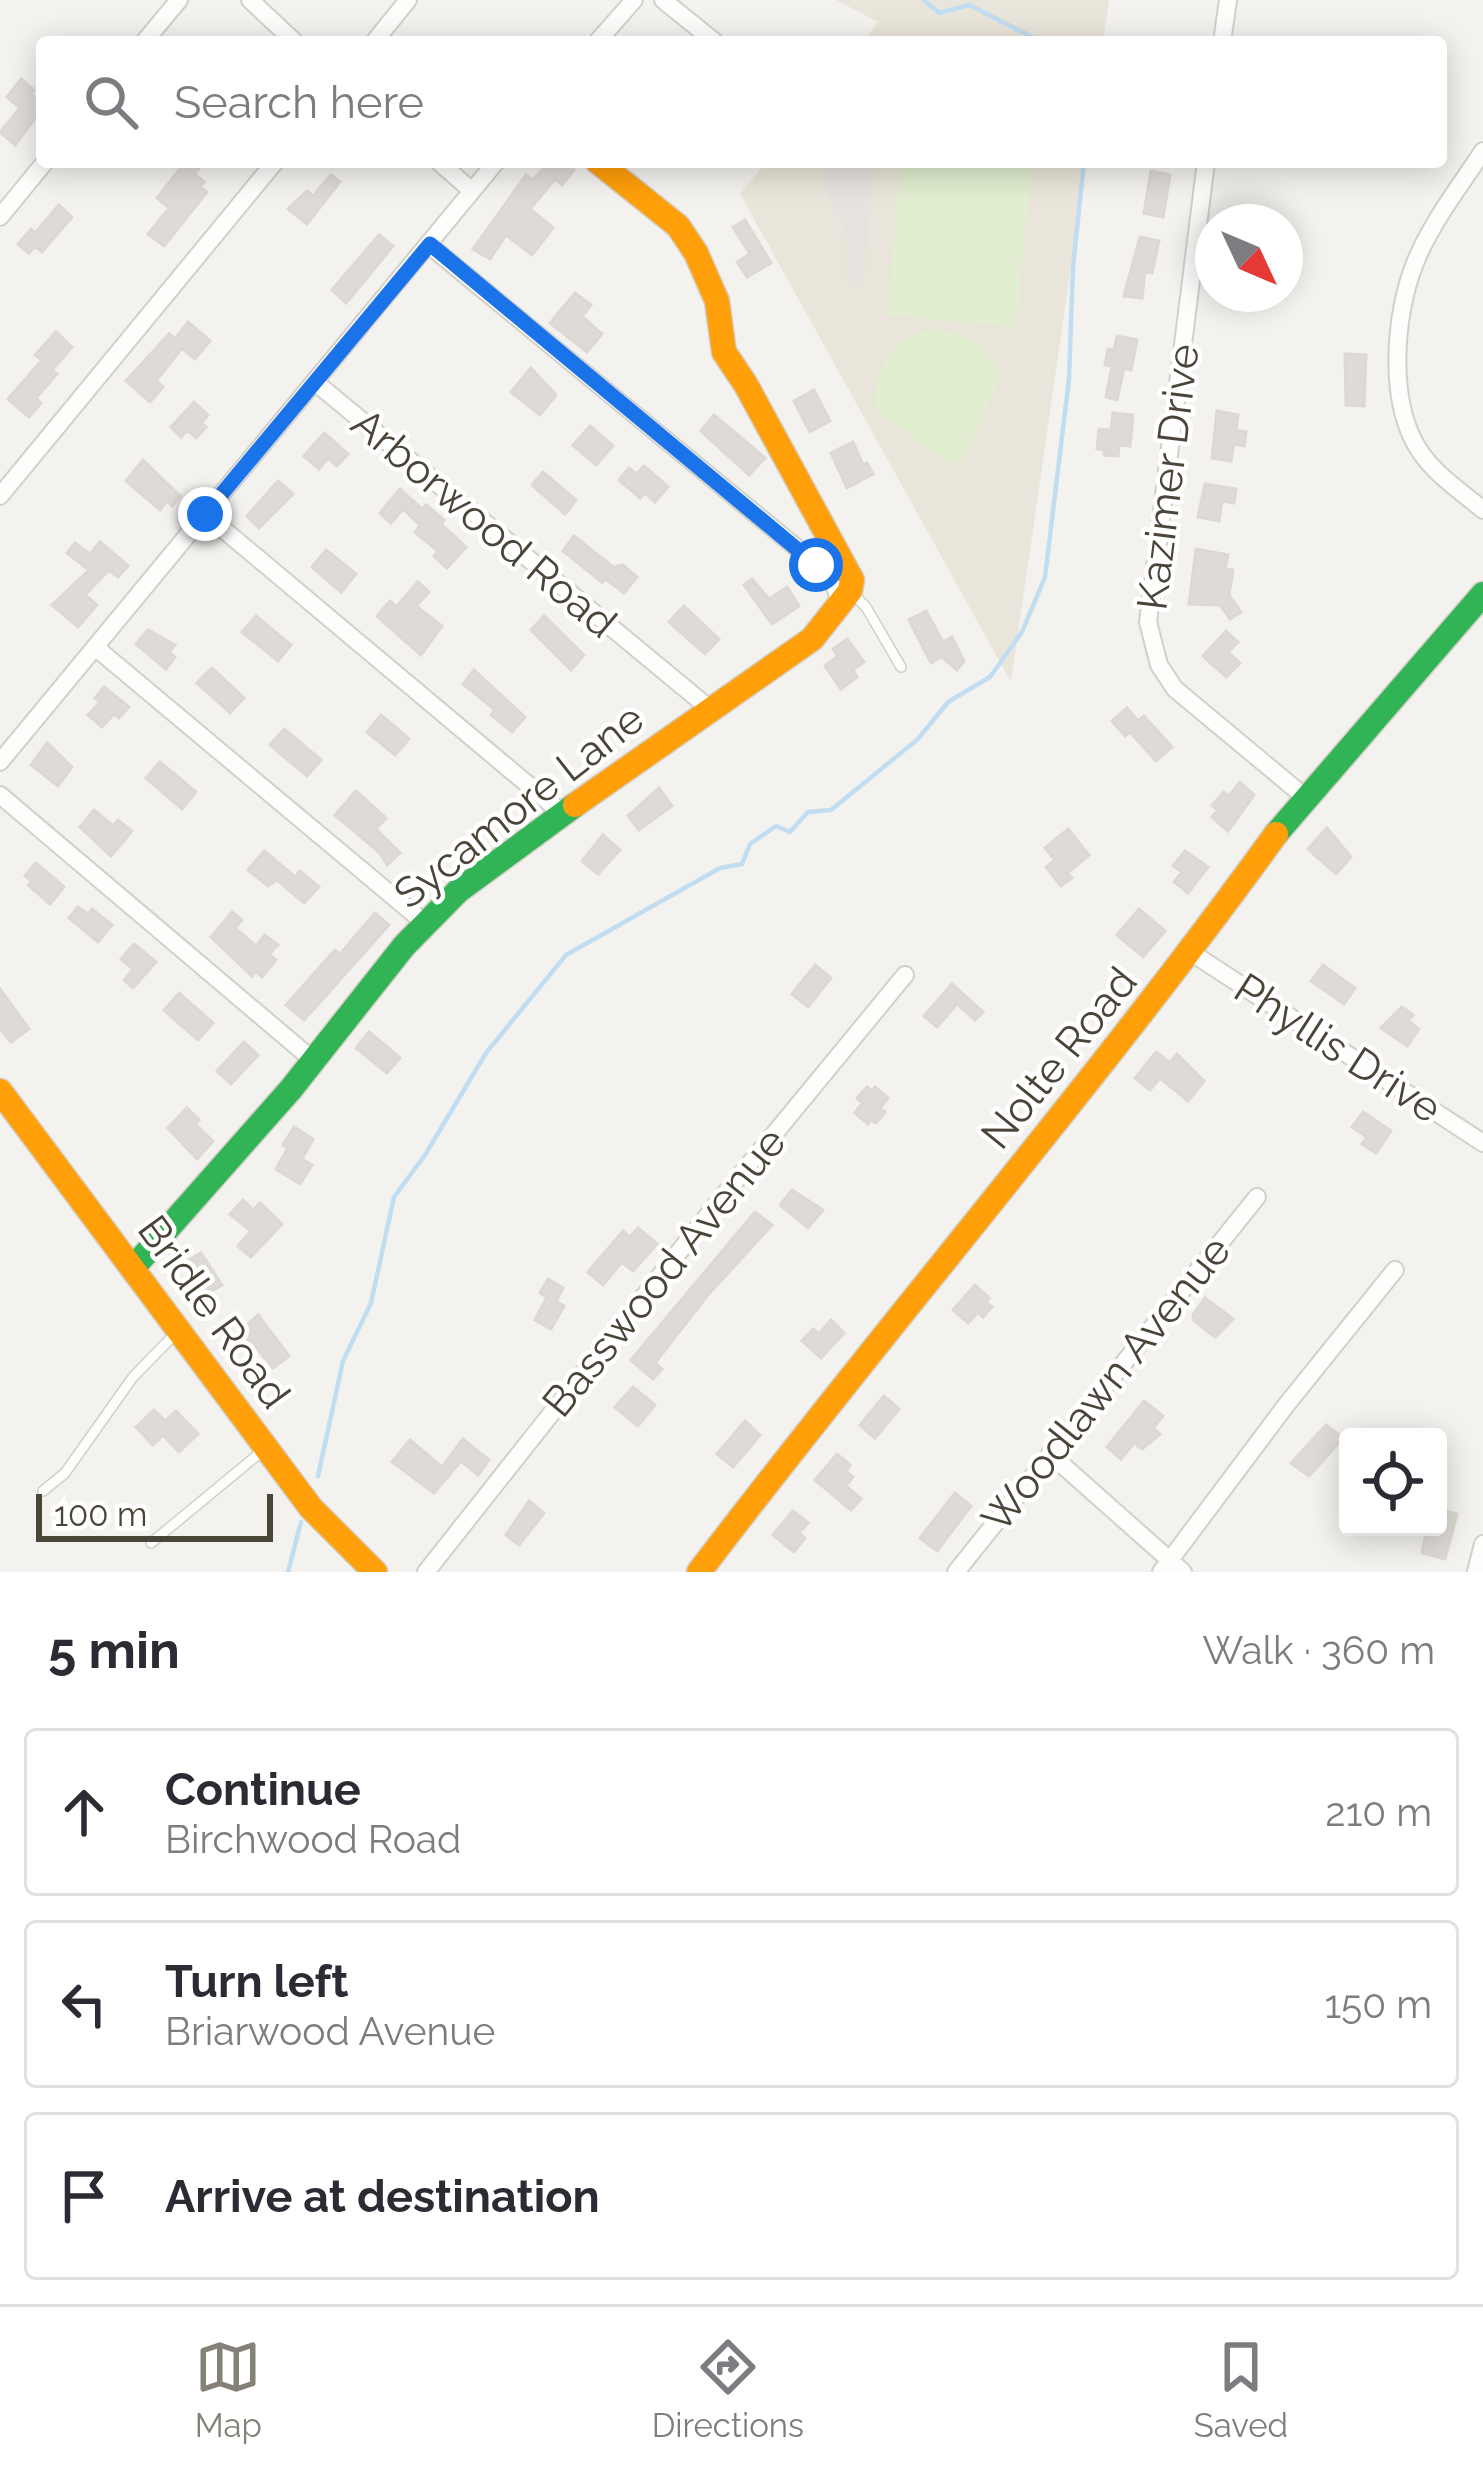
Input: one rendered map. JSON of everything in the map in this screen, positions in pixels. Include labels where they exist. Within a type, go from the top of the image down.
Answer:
[{"type":"street","points":[[149,36],[179,0]]},
{"type":"street","points":[[250,0],[289,36]]},
{"type":"street","points":[[379,36],[409,0]]},
{"type":"street","points":[[602,36],[634,0]]},
{"type":"street","points":[[663,0],[708,36]]},
{"type":"street","points":[[1223,36],[1228,0]]},
{"type":"street","points":[[1483,151],[1415,261],[1397,383],[1405,422],[1423,456],[1483,510]]},
{"type":"street","points":[[0,217],[40,168]]},
{"type":"street","points":[[0,496],[270,168]]},
{"type":"street","points":[[447,168],[472,191]]},
{"type":"street","points":[[0,762],[491,168]]},
{"type":"street","points":[[430,244],[832,577],[844,595],[852,580],[724,352],[717,301],[696,253],[678,226],[606,168]]},
{"type":"street","name":"Kazimer Drive","points":[[1205,168],[1148,622],[1155,654],[1175,689],[1306,798]]},
{"type":"street","name":"Arborwood Road","points":[[315,382],[710,709]]},
{"type":"street","points":[[205,514],[563,814]]},
{"type":"street","name":"Nolte Road","points":[[698,1572],[1192,953],[1253,863],[1483,594]]},
{"type":"street","name":"Sycamore Lane","points":[[133,1268],[314,1060],[404,946],[458,892],[812,639],[833,617],[844,595]]},
{"type":"street","points":[[95,647],[426,924]]},
{"type":"street","points":[[0,795],[314,1060]]},
{"type":"street","name":"Phyllis Drive","points":[[1192,953],[1480,1135]]},
{"type":"street","name":"Basswood Avenue","points":[[426,1572],[905,975]]},
{"type":"street","name":"Bridle Road","points":[[0,1091],[311,1508],[375,1572]]},
{"type":"street","name":"Woodlawn Avenue","points":[[956,1572],[1257,1197]]},
{"type":"street","points":[[1050,1454],[1171,1568],[1395,1270]]},
{"type":"street","points":[[1476,1572],[1483,1544]]},
{"type":"lane","points":[[844,595],[866,608],[902,667]]},
{"type":"lane","points":[[43,1491],[65,1473],[133,1377],[181,1328]]},
{"type":"lane","points":[[151,1543],[266,1448]]},
{"type":"shaded area","points":[[836,0],[1109,0],[1104,36],[868,36],[878,22]]},
{"type":"shaded area","points":[[761,168],[1085,168],[1011,682],[740,194]]},
{"type":"shaded area","points":[[822,168],[874,168],[863,282],[847,281],[845,222],[832,211]]},
{"type":"green space","points":[[900,168],[1031,168],[1016,327],[887,315]]},
{"type":"green space","points":[[934,329],[975,342],[1002,375],[964,459],[949,465],[875,408],[878,379],[889,356],[907,340]]},
{"type":"building","points":[[21,79],[36,98],[36,117],[15,145],[0,132],[20,108],[7,97]]},
{"type":"building","points":[[180,168],[199,168],[194,174],[207,192],[164,246],[148,234],[169,208],[157,198]]},
{"type":"building","points":[[544,168],[574,170],[562,185],[555,179],[530,209],[553,228],[532,255],[506,235],[490,259],[473,249],[526,175],[533,180]]},
{"type":"building","points":[[1151,171],[1170,175],[1163,217],[1144,213]]},
{"type":"building","points":[[331,175],[340,182],[307,224],[288,209],[307,191],[313,196]]},
{"type":"building","points":[[59,205],[72,217],[42,252],[35,246],[29,253],[18,244],[31,229],[35,233]]},
{"type":"building","points":[[745,220],[771,263],[747,277],[737,262],[750,254],[733,227]]},
{"type":"building","points":[[379,235],[393,246],[346,303],[332,290]]},
{"type":"building","points":[[1140,237],[1159,241],[1152,273],[1145,271],[1142,298],[1124,296]]},
{"type":"building","points":[[575,293],[591,305],[582,316],[602,334],[587,352],[550,323]]},
{"type":"building","points":[[188,322],[210,341],[195,359],[182,348],[156,381],[163,387],[150,402],[126,381],[169,334],[175,339]]},
{"type":"building","points":[[56,332],[72,347],[52,370],[57,374],[36,398],[41,403],[29,417],[8,399],[42,360],[35,355]]},
{"type":"building","points":[[1117,336],[1137,340],[1131,370],[1124,368],[1117,400],[1106,397],[1112,366],[1105,365]]},
{"type":"building","points":[[1345,354],[1366,355],[1364,406],[1346,405]]},
{"type":"building","points":[[531,368],[556,395],[540,415],[511,392]]},
{"type":"building","points":[[814,390],[830,421],[810,432],[794,401]]},
{"type":"building","points":[[194,402],[208,415],[201,423],[206,427],[196,438],[187,430],[181,437],[171,427]]},
{"type":"building","points":[[1217,411],[1238,415],[1236,430],[1246,432],[1244,446],[1234,444],[1231,461],[1212,458]]},
{"type":"building","points":[[1113,413],[1133,415],[1130,446],[1119,445],[1118,456],[1097,449],[1099,429],[1111,430]]},
{"type":"building","points":[[714,415],[765,458],[749,475],[701,431]]},
{"type":"building","points":[[590,426],[613,446],[596,465],[573,445]]},
{"type":"building","points":[[324,433],[348,454],[337,466],[328,458],[319,469],[304,456]]},
{"type":"building","points":[[853,442],[863,465],[867,463],[873,474],[847,488],[831,453]]},
{"type":"building","points":[[143,460],[180,496],[172,506],[167,501],[160,510],[126,481]]},
{"type":"building","points":[[644,466],[668,487],[655,502],[645,493],[640,498],[619,480],[629,468],[636,474]]},
{"type":"building","points":[[543,472],[576,500],[565,514],[532,485]]},
{"type":"building","points":[[278,481],[293,494],[259,528],[247,516]]},
{"type":"building","points":[[1205,484],[1236,489],[1234,503],[1222,501],[1219,521],[1198,517]]},
{"type":"building","points":[[400,489],[422,509],[426,505],[444,520],[441,524],[466,547],[447,568],[434,556],[438,551],[415,532],[420,525],[403,509],[391,523],[380,513]]},
{"type":"building","points":[[574,536],[613,567],[623,565],[637,577],[624,593],[563,551]]},
{"type":"building","points":[[100,542],[128,566],[118,577],[109,570],[85,595],[97,605],[78,627],[52,605],[89,570],[67,553],[75,543],[90,554]]},
{"type":"building","points":[[1196,549],[1228,555],[1225,569],[1233,570],[1229,595],[1241,612],[1230,619],[1220,605],[1189,604]]},
{"type":"building","points":[[326,550],[356,574],[341,592],[312,567]]},
{"type":"building","points":[[752,579],[769,599],[787,587],[799,606],[772,624],[744,585]]},
{"type":"building","points":[[418,582],[429,592],[416,606],[442,626],[421,655],[377,616],[390,601],[396,607]]},
{"type":"building","points":[[684,606],[719,639],[705,654],[669,622]]},
{"type":"building","points":[[926,611],[943,642],[952,637],[964,661],[957,670],[942,657],[931,663],[909,620]]},
{"type":"building","points":[[256,616],[291,645],[278,661],[242,632]]},
{"type":"building","points":[[544,616],[584,655],[571,670],[531,630]]},
{"type":"building","points":[[148,630],[175,645],[169,652],[175,657],[166,669],[136,644]]},
{"type":"building","points":[[1226,631],[1238,642],[1228,652],[1240,663],[1226,677],[1203,656]]},
{"type":"building","points":[[847,639],[864,662],[853,670],[857,677],[841,689],[825,666],[838,656],[833,649]]},
{"type":"building","points":[[212,668],[244,698],[230,713],[197,683]]},
{"type":"building","points":[[474,670],[525,717],[512,732],[491,715],[495,710],[463,684]]},
{"type":"building","points":[[104,687],[129,707],[102,727],[88,715],[100,702],[95,698]]},
{"type":"building","points":[[1127,708],[1138,721],[1144,716],[1172,747],[1156,761],[1130,732],[1125,736],[1112,721]]},
{"type":"building","points":[[381,715],[409,739],[395,755],[367,732]]},
{"type":"building","points":[[284,729],[321,760],[307,776],[270,745]]},
{"type":"building","points":[[47,743],[72,767],[58,786],[31,765]]},
{"type":"building","points":[[160,762],[196,792],[182,809],[146,778]]},
{"type":"building","points":[[1240,782],[1254,795],[1228,831],[1212,817],[1218,810],[1212,805],[1224,792],[1229,796]]},
{"type":"building","points":[[659,788],[672,806],[639,830],[628,816]]},
{"type":"building","points":[[356,791],[386,818],[376,829],[400,853],[387,865],[380,853],[335,815]]},
{"type":"building","points":[[94,810],[113,826],[118,820],[132,831],[111,856],[80,827]]},
{"type":"building","points":[[1327,828],[1351,857],[1336,874],[1308,849]]},
{"type":"building","points":[[1068,829],[1089,855],[1067,873],[1072,878],[1061,886],[1046,867],[1055,860],[1045,848]]},
{"type":"building","points":[[603,835],[620,850],[598,874],[582,861]]},
{"type":"building","points":[[264,851],[295,877],[300,871],[319,887],[304,903],[277,880],[268,886],[248,870]]},
{"type":"building","points":[[1185,851],[1208,867],[1188,893],[1174,882],[1182,872],[1173,866]]},
{"type":"building","points":[[36,863],[64,887],[50,904],[28,885],[32,881],[25,876]]},
{"type":"building","points":[[78,907],[88,914],[92,909],[112,925],[98,942],[69,918]]},
{"type":"building","points":[[1139,909],[1165,931],[1143,957],[1117,935]]},
{"type":"building","points":[[232,912],[242,920],[235,928],[256,946],[265,935],[278,945],[269,954],[276,960],[262,977],[255,971],[252,976],[211,937]]},
{"type":"building","points":[[375,913],[389,925],[304,1020],[286,1005]]},
{"type":"building","points":[[134,944],[156,962],[133,988],[124,980],[133,969],[121,959]]},
{"type":"building","points":[[815,965],[831,978],[808,1007],[792,994]]},
{"type":"building","points":[[1323,965],[1355,988],[1344,1004],[1311,981]]},
{"type":"building","points":[[952,984],[983,1012],[975,1020],[957,1004],[937,1027],[924,1016]]},
{"type":"building","points":[[0,989],[29,1029],[11,1042],[0,1028]]},
{"type":"building","points":[[179,993],[213,1023],[198,1040],[164,1010]]},
{"type":"building","points":[[1402,1007],[1413,1015],[1408,1021],[1419,1029],[1407,1046],[1381,1028]]},
{"type":"building","points":[[369,1032],[400,1058],[387,1073],[356,1048]]},
{"type":"building","points":[[244,1042],[258,1055],[231,1084],[217,1071]]},
{"type":"building","points":[[1156,1052],[1170,1063],[1177,1054],[1204,1081],[1188,1101],[1160,1078],[1150,1090],[1135,1078]]},
{"type":"building","points":[[867,1087],[872,1091],[875,1087],[888,1098],[876,1123],[868,1124],[855,1113],[862,1103],[857,1098]]},
{"type":"building","points":[[187,1108],[199,1120],[195,1124],[213,1141],[197,1159],[168,1128]]},
{"type":"building","points":[[1363,1112],[1391,1131],[1376,1153],[1362,1144],[1367,1137],[1352,1127]]},
{"type":"building","points":[[294,1127],[313,1139],[302,1159],[312,1165],[300,1184],[276,1169]]},
{"type":"building","points":[[792,1190],[823,1210],[808,1228],[780,1205]]},
{"type":"building","points":[[243,1200],[253,1210],[260,1203],[282,1224],[251,1257],[238,1246],[251,1231],[230,1214]]},
{"type":"building","points":[[755,1212],[772,1225],[707,1296],[655,1363],[662,1369],[653,1379],[631,1360]]},
{"type":"building","points":[[638,1228],[657,1244],[633,1271],[622,1262],[603,1285],[588,1272],[623,1231],[630,1237]]},
{"type":"building","points":[[201,1253],[222,1285],[202,1296],[187,1269],[187,1261]]},
{"type":"building","points":[[548,1279],[563,1288],[556,1301],[564,1306],[551,1329],[535,1320],[547,1297],[540,1293]]},
{"type":"building","points":[[975,1285],[992,1307],[983,1317],[978,1312],[968,1323],[953,1310]]},
{"type":"building","points":[[1205,1298],[1233,1319],[1215,1337],[1194,1321]]},
{"type":"building","points":[[258,1315],[289,1356],[273,1368],[239,1332]]},
{"type":"building","points":[[831,1320],[844,1333],[821,1358],[802,1341],[813,1329],[819,1334]]},
{"type":"building","points":[[633,1387],[655,1405],[638,1426],[615,1407]]},
{"type":"building","points":[[884,1396],[899,1409],[875,1438],[860,1425]]},
{"type":"building","points":[[1144,1401],[1163,1416],[1153,1428],[1160,1434],[1142,1449],[1134,1443],[1121,1459],[1107,1447]]},
{"type":"building","points":[[154,1410],[165,1421],[176,1411],[198,1434],[179,1452],[163,1435],[153,1445],[136,1427]]},
{"type":"building","points":[[745,1421],[760,1435],[733,1467],[717,1454]]},
{"type":"building","points":[[1326,1425],[1339,1435],[1339,1442],[1309,1476],[1291,1463]]},
{"type":"building","points":[[463,1439],[489,1460],[478,1475],[461,1461],[434,1493],[392,1462],[410,1440],[442,1467]]},
{"type":"building","points":[[837,1454],[850,1465],[846,1471],[853,1477],[846,1486],[861,1499],[851,1510],[815,1480]]},
{"type":"building","points":[[955,1493],[971,1506],[937,1551],[920,1538]]},
{"type":"building","points":[[529,1501],[544,1513],[519,1545],[506,1535]]},
{"type":"building","points":[[793,1511],[808,1523],[799,1533],[805,1538],[794,1552],[773,1535]]},
{"type":"building","points":[[1447,1511],[1457,1514],[1445,1559],[1422,1553],[1425,1536],[1447,1536]]},
{"type":"waterway","points":[[924,0],[939,13],[969,5],[1030,36]]},
{"type":"waterway","points":[[318,1476],[343,1361],[371,1303],[394,1197],[486,1053],[566,955],[720,868],[742,864],[750,844],[776,826],[790,832],[808,812],[831,810],[918,739],[948,702],[990,677],[1022,632],[1045,577],[1069,379],[1073,267],[1083,168]]},
{"type":"waterway","points":[[288,1572],[301,1522]]},
{"type":"traffic: fast","points":[[1276,834],[1483,594]]},
{"type":"traffic: fast","points":[[133,1268],[291,1089],[404,946],[458,891],[575,805]]},
{"type":"traffic: slow","points":[[575,805],[812,639],[850,591],[852,580],[724,352],[717,301],[696,253],[678,226],[606,168]]},
{"type":"traffic: slow","points":[[699,1572],[1135,1021],[1276,834]]},
{"type":"traffic: slow","points":[[0,1091],[311,1508],[375,1572]]},
{"type":"route","points":[[205,514],[430,244],[816,565]]}]
